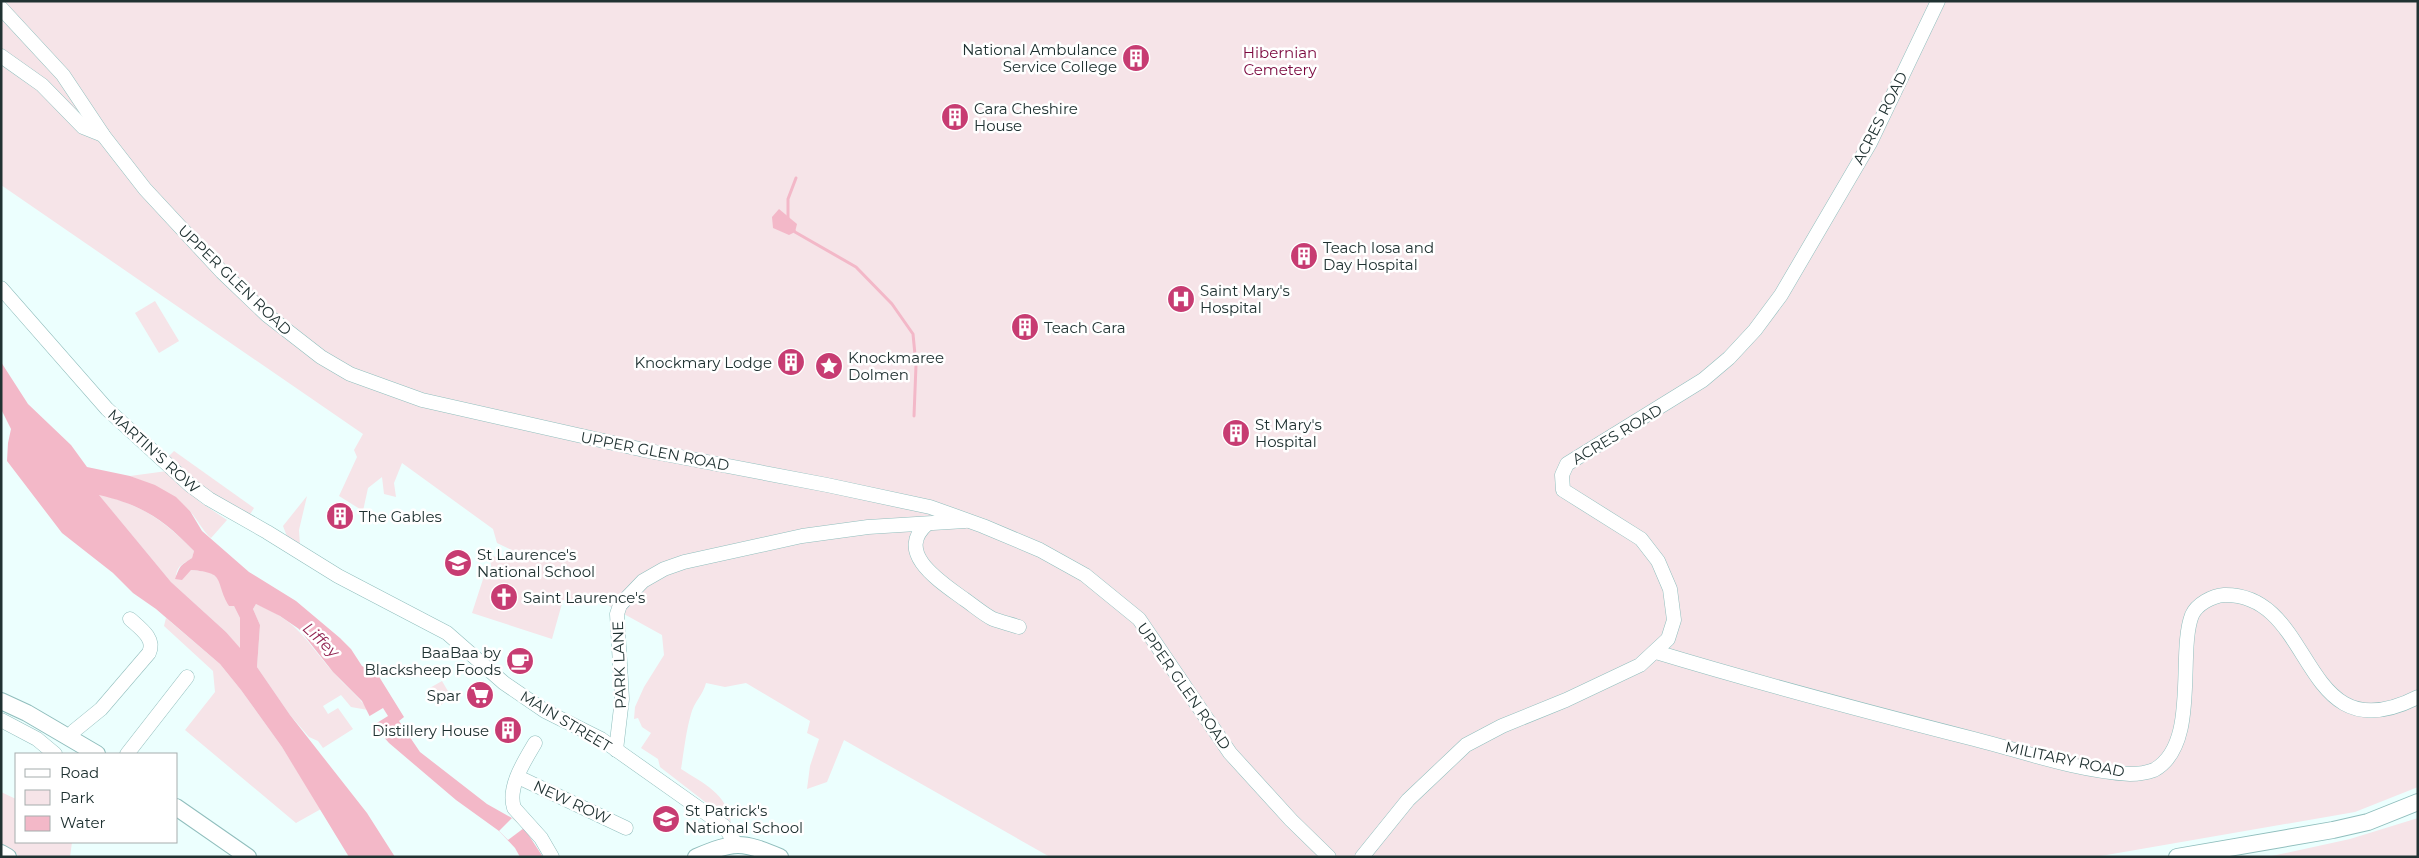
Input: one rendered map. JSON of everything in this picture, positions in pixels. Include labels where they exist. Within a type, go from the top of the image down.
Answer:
[{"type":"main road","points":[[1,701],[27,713],[95,753]]},
{"type":"main road","points":[[2177,857],[2333,830],[2368,822],[2418,802]]},
{"type":"main road","points":[[178,808],[248,857]]},
{"type":"main road","points":[[696,857],[736,844],[753,845],[780,857]]},
{"type":"main road","points":[[1,853],[8,857]]},
{"type":"street","name":"ACRES ROAD","points":[[1362,857],[1408,800],[1466,745],[1502,726],[1566,700],[1640,665],[1668,639],[1674,620],[1670,589],[1658,562],[1640,539],[1563,490],[1562,475],[1567,464],[1586,450],[1675,400],[1703,380],[1729,358],[1755,330],[1781,295],[1870,143],[1938,1]]},
{"type":"street","name":"UPPER GLEN ROAD","points":[[1,8],[64,74],[103,135],[144,189],[261,309],[321,357],[350,374],[422,400],[644,450],[891,498],[941,510],[1040,550],[1085,575],[1139,619],[1230,753],[1291,820],[1329,857]]},
{"type":"street","points":[[1,56],[42,85],[83,127],[103,135]]},
{"type":"street","name":"MARTIN'S ROW","points":[[1,288],[107,409],[190,485],[208,499],[267,532],[338,576]]},
{"type":"street","points":[[968,520],[927,524],[918,532],[914,545],[921,562],[940,582],[993,618],[1019,627]]},
{"type":"street","name":"PARK LANE","points":[[616,750],[622,699],[617,618],[620,605],[643,581],[664,569],[684,562],[802,536],[868,527],[927,524]]},
{"type":"street","name":"MAIN STREET","points":[[338,576],[447,633],[504,683],[544,710],[600,739],[724,826],[736,844]]},
{"type":"street","name":"MILITARY ROAD","points":[[1656,652],[1874,714],[2082,766],[2129,774],[2143,774],[2155,769],[2164,761],[2174,747],[2186,696],[2188,630],[2193,612],[2210,598],[2223,595],[2242,597],[2260,605],[2276,618],[2294,639],[2314,676],[2341,702],[2368,712],[2384,711],[2418,697]]},
{"type":"street","points":[[69,738],[74,731],[102,709],[150,653],[152,648],[150,639],[130,619]]},
{"type":"street","points":[[128,753],[187,677]]},
{"type":"street","points":[[1,720],[37,738],[54,753]]},
{"type":"street","points":[[535,743],[518,777],[512,801],[514,808],[541,838],[552,857]]},
{"type":"street","name":"NEW ROW","points":[[518,777],[626,828]]},
{"type":"green space","name":"Hibernian Cemetery","points":[[1,1],[2418,1],[2418,787],[2355,812],[2095,857],[1050,857],[844,740],[827,782],[807,789],[810,766],[819,739],[807,733],[810,721],[746,683],[725,687],[706,683],[691,714],[681,769],[713,790],[725,804],[731,822],[660,767],[658,759],[641,748],[651,733],[642,727],[638,718],[634,719],[635,707],[644,687],[664,655],[662,635],[586,593],[575,605],[563,600],[552,639],[472,613],[485,573],[492,570],[489,556],[517,559],[518,553],[497,543],[493,529],[402,463],[394,483],[396,497],[384,494],[382,477],[368,488],[363,511],[339,496],[357,457],[354,450],[363,434],[1,185]]},
{"type":"green space","points":[[155,301],[179,341],[159,353],[135,313]]},
{"type":"green space","points":[[174,451],[254,508],[249,516],[206,489],[168,457]]},
{"type":"green space","points":[[167,471],[200,502],[227,520],[211,538],[190,511],[177,499],[154,486],[130,476]]},
{"type":"green space","points":[[98,494],[139,508],[172,530],[194,551],[192,558],[180,566],[176,575],[191,570],[211,572],[220,581],[229,606],[234,606],[240,618],[240,649],[226,632],[171,582]]},
{"type":"green space","points":[[307,496],[299,530],[300,546],[288,539],[283,526]]},
{"type":"green space","points":[[256,604],[283,618],[301,633],[324,662],[368,710],[351,707],[341,695],[323,706],[328,714],[338,708],[353,729],[323,748],[318,741],[309,737],[290,715],[257,667],[260,625],[253,609]]},
{"type":"green space","points":[[166,618],[220,664],[282,747],[321,809],[296,823],[185,730],[215,692],[213,671],[164,626]]},
{"type":"green space","points":[[442,681],[452,698],[439,706],[428,689]]},
{"type":"green space","points":[[1,792],[15,799],[15,843],[72,843],[70,857],[21,857],[1,845]]},
{"type":"green space","points":[[2418,818],[2418,857],[2267,857],[2350,839]]},
{"type":"water","points":[[779,209],[797,224],[795,232],[789,235],[773,228],[772,217]]},
{"type":"water","name":"Liffey","points":[[1,362],[28,404],[71,445],[87,467],[130,476],[155,485],[176,497],[190,511],[202,531],[249,572],[296,601],[340,638],[351,649],[362,666],[378,675],[404,717],[399,721],[420,752],[487,804],[512,818],[524,828],[543,857],[520,857],[515,848],[499,831],[456,800],[389,743],[375,727],[362,701],[333,672],[299,629],[280,616],[256,604],[253,609],[260,625],[257,667],[290,715],[367,813],[395,857],[349,857],[282,747],[220,664],[156,609],[133,593],[113,573],[62,533],[7,461],[11,429],[1,409]],"holes":[[[99,495],[128,503],[162,522],[194,551],[192,558],[182,565],[175,579],[182,580],[191,570],[210,573],[218,579],[229,606],[234,606],[240,618],[240,648],[226,632],[171,582]]]},
{"type":"pier","points":[[383,708],[388,716],[372,726],[368,717]]},
{"type":"pier","points":[[512,818],[524,828],[508,840],[499,831]]},
{"type":"waterway","points":[[788,219],[788,199],[796,178]]},
{"type":"waterway","points":[[793,229],[795,232],[856,267],[892,304],[913,334],[916,365],[914,416]]},
{"type":"place","name":"National Ambulance Service College","points":[[1136,58]]},
{"type":"place","name":"Cara Cheshire House","points":[[955,117]]},
{"type":"place","name":"Teach Iosa and Day Hospital","points":[[1304,256]]},
{"type":"place","name":"Saint Mary's Hospital","points":[[1181,299]]},
{"type":"place","name":"Teach Cara","points":[[1025,327]]},
{"type":"place","name":"Knockmary Lodge","points":[[791,362]]},
{"type":"place","name":"Knockmaree Dolmen","points":[[829,366]]},
{"type":"place","name":"St Mary's Hospital","points":[[1236,433]]},
{"type":"place","name":"The Gables","points":[[340,516]]},
{"type":"place","name":"St Laurence's National School","points":[[458,563]]},
{"type":"place","name":"Saint Laurence's","points":[[504,597]]},
{"type":"place","name":"BaaBaa by Blacksheep Foods","points":[[520,661]]},
{"type":"place","name":"Spar","points":[[480,695]]},
{"type":"place","name":"Distillery House","points":[[508,730]]},
{"type":"place","name":"St Patrick's National School","points":[[666,819]]}]
